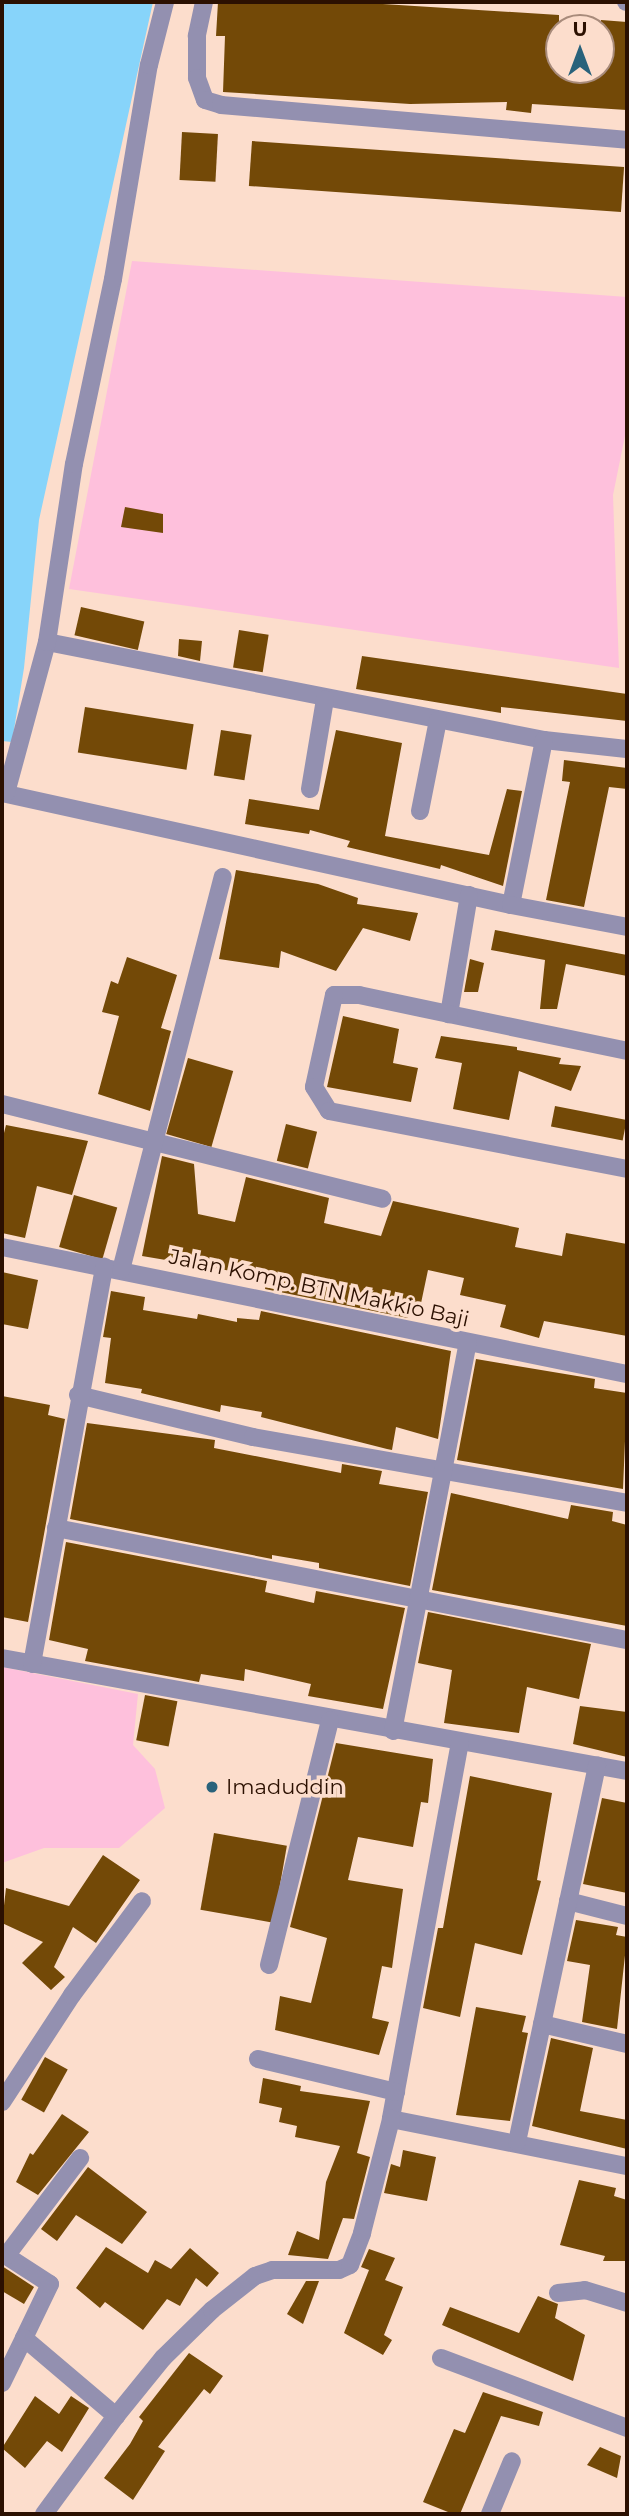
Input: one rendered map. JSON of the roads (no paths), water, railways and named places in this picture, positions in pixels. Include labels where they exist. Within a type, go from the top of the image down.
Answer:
[{"type":"street","points":[[165,2],[149,65],[114,279],[74,464],[47,642],[4,793],[511,905],[627,927]]},
{"type":"street","points":[[204,2],[197,36],[197,78],[205,100],[221,105],[627,140]]},
{"type":"street","points":[[47,642],[544,740],[627,749]]},
{"type":"street","points":[[310,789],[326,699]]},
{"type":"street","points":[[420,811],[438,720]]},
{"type":"street","points":[[511,905],[544,740]]},
{"type":"street","points":[[32,1664],[78,1395],[113,1268],[154,1142],[223,877]]},
{"type":"street","points":[[449,1014],[469,895]]},
{"type":"street","points":[[627,1051],[359,995],[334,995],[314,1087],[328,1111],[627,1170]]},
{"type":"street","points":[[2,1104],[382,1199]]},
{"type":"street","name":"Jalan Komp. BTN Makkio Baji","points":[[2,1247],[627,1374]]},
{"type":"street","points":[[393,1731],[420,1603],[468,1343]]},
{"type":"street","points":[[78,1395],[253,1437],[627,1503]]},
{"type":"street","points":[[56,1528],[420,1603],[627,1640]]},
{"type":"street","points":[[2,1658],[330,1721],[627,1771]]},
{"type":"street","points":[[269,1965],[330,1721]]},
{"type":"street","points":[[44,2514],[116,2416],[185,2335],[255,2276],[272,2270],[339,2270],[349,2264],[362,2233],[391,2119],[460,1742]]},
{"type":"street","points":[[517,2143],[597,1765]]},
{"type":"street","points":[[2,2102],[72,1994],[142,1901]]},
{"type":"street","points":[[568,1901],[627,1916]]},
{"type":"street","points":[[542,2024],[627,2044]]},
{"type":"street","points":[[258,2059],[396,2092]]},
{"type":"street","points":[[391,2119],[627,2166]]},
{"type":"street","points":[[2,2383],[50,2284],[4,2254],[80,2158]]},
{"type":"street","points":[[558,2293],[585,2290],[627,2303]]},
{"type":"street","points":[[24,2338],[116,2416]]},
{"type":"street","points":[[441,2358],[627,2428]]},
{"type":"street","points":[[490,2514],[512,2461]]},
{"type":"water","points":[[6,2],[153,2],[39,520],[24,668],[12,742],[2,741],[2,9]]},
{"type":"place","name":"Imaduddin","points":[[212,1787]]}]
